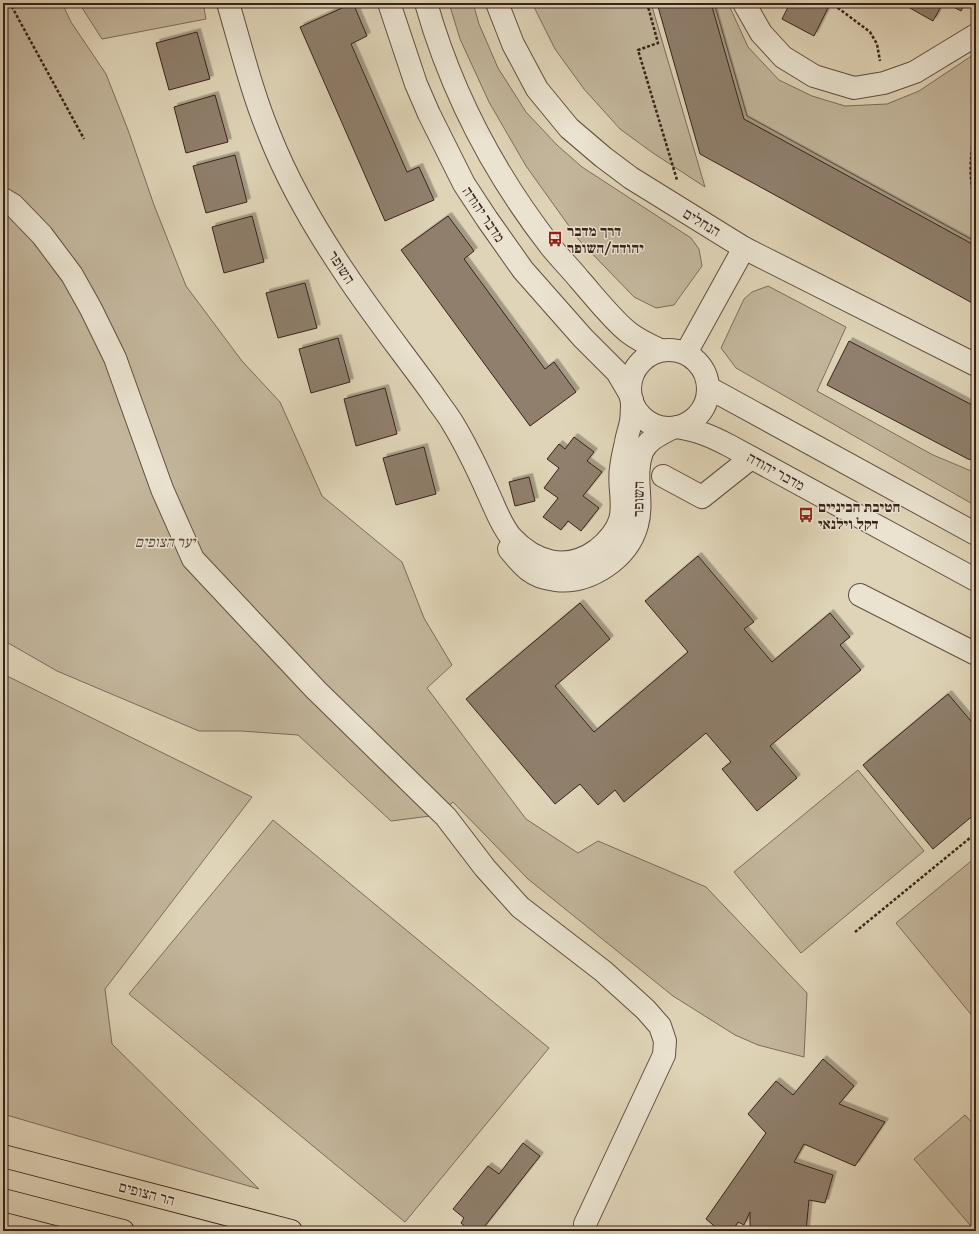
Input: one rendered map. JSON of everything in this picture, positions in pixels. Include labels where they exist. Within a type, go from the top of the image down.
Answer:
[{"type":"main road","name":"הר הצופים","points":[[3,1156],[291,1231]]},
{"type":"main road","points":[[3,1200],[123,1231]]},
{"type":"street","name":"השופר","points":[[228,3],[242,52],[270,136],[294,188],[344,272],[451,420],[479,473],[503,526],[520,546],[534,556],[549,561],[575,561],[589,556],[602,546],[616,530],[622,509],[620,482],[621,468],[625,444],[631,423],[631,397]]},
{"type":"street","name":"מדבר יהודה","points":[[389,3],[416,84],[429,114],[464,184],[523,270],[583,338],[617,372],[631,397]]},
{"type":"street","points":[[426,3],[462,99],[495,166],[516,199],[551,247],[627,332],[639,340],[660,350]]},
{"type":"street","name":"הנחלים","points":[[496,3],[513,44],[537,89],[569,128],[603,157],[631,178],[744,248],[976,365]]},
{"type":"street","points":[[744,3],[761,33],[782,57],[814,76],[854,88],[884,83],[915,72],[976,35]]},
{"type":"street","points":[[3,199],[13,205],[42,236],[72,275],[91,309],[115,358],[162,489],[193,559],[316,690],[446,818],[485,868],[520,907],[603,971],[646,1010],[660,1026],[665,1041],[664,1055],[585,1224],[585,1231]]},
{"type":"street","points":[[686,353],[744,248]]},
{"type":"street","points":[[673,349],[686,353],[699,362],[706,374],[709,388],[707,401],[697,417],[686,425],[675,428],[659,427],[642,418],[634,407],[631,397],[632,376],[639,364],[649,355],[660,350],[673,349]]},
{"type":"street","points":[[709,388],[976,534]]},
{"type":"street","name":"השופר","points":[[496,510],[509,548],[530,571],[545,579],[564,581],[579,579],[597,572],[614,560],[624,550],[632,539],[638,524],[640,510],[638,470],[642,453],[648,442],[675,428]]},
{"type":"street","name":"מדבר יהודה","points":[[675,428],[695,430],[709,435],[976,580]]},
{"type":"street","points":[[663,476],[702,497],[751,458]]},
{"type":"street","points":[[860,595],[976,654]]},
{"type":"path","points":[[8,3],[12,7],[84,139]]},
{"type":"path","points":[[647,3],[658,43],[638,50],[686,212]]},
{"type":"path","points":[[840,3],[838,8],[870,32],[877,44],[884,83]]},
{"type":"path","points":[[976,122],[970,170],[972,193],[976,204]]},
{"type":"path","points":[[855,932],[976,834]]},
{"type":"green space","name":"יער הצופים","points":[[3,3],[62,3],[71,22],[106,74],[128,130],[154,205],[186,286],[242,361],[280,402],[322,496],[402,562],[424,618],[452,665],[427,688],[526,819],[578,853],[598,841],[706,887],[807,993],[804,1057],[758,1045],[735,1035],[673,996],[528,879],[453,802],[438,815],[391,821],[298,735],[241,731],[199,731],[57,671],[3,640]]},
{"type":"green space","points":[[79,3],[203,3],[206,19],[102,39]]},
{"type":"green space","points":[[449,3],[473,3],[479,24],[498,68],[526,112],[557,145],[582,167],[691,238],[699,249],[702,266],[674,305],[656,308],[634,297],[579,240],[526,166],[489,102],[460,39]]},
{"type":"green space","points":[[532,3],[651,3],[705,187],[653,153],[620,129],[584,89],[555,49]]},
{"type":"green space","points":[[714,3],[728,3],[748,47],[779,80],[812,96],[845,106],[887,104],[919,91],[976,53],[976,242],[747,116]]},
{"type":"green space","points":[[768,286],[846,327],[817,391],[933,455],[976,473],[976,506],[736,368],[721,348],[744,299],[752,292]]},
{"type":"green space","points":[[3,674],[252,797],[105,989],[112,1044],[259,1189],[3,1114]]},
{"type":"green space","points":[[858,770],[924,851],[801,953],[734,872]]},
{"type":"green space","points":[[273,820],[549,1048],[405,1222],[129,994]]},
{"type":"green space","points":[[976,857],[976,1017],[974,1018],[896,923]]},
{"type":"green space","points":[[965,1115],[976,1127],[976,1231],[914,1159]]},
{"type":"building","points":[[289,3],[300,3],[290,6]]},
{"type":"building","points":[[353,3],[367,36],[351,44],[407,172],[419,167],[434,200],[385,221],[300,27]]},
{"type":"building","points":[[657,3],[711,3],[744,119],[976,246],[976,305],[700,154]]},
{"type":"building","points":[[790,3],[823,3],[829,6],[814,36],[782,19]]},
{"type":"building","points":[[901,3],[943,3],[933,21]]},
{"type":"building","points":[[946,3],[965,3],[961,11]]},
{"type":"building","points":[[967,3],[976,3],[976,8]]},
{"type":"building","points":[[197,32],[210,79],[169,90],[156,43]]},
{"type":"building","points":[[215,95],[228,142],[186,153],[174,107]]},
{"type":"building","points":[[235,155],[247,202],[206,213],[193,166]]},
{"type":"building","points":[[252,216],[264,262],[224,273],[212,227]]},
{"type":"building","points":[[448,216],[474,251],[464,259],[545,369],[554,362],[576,392],[530,426],[401,250]]},
{"type":"building","points":[[305,283],[317,328],[278,338],[266,293]]},
{"type":"building","points":[[338,338],[350,382],[311,393],[299,349]]},
{"type":"building","points":[[849,341],[976,407],[976,461],[968,459],[827,385]]},
{"type":"building","points":[[385,388],[397,434],[356,446],[344,399]]},
{"type":"building","points":[[574,437],[594,452],[587,461],[602,472],[583,496],[599,508],[581,531],[568,521],[561,530],[543,517],[558,498],[544,488],[559,468],[547,459],[559,444],[565,449]]},
{"type":"building","points":[[424,447],[436,494],[396,505],[383,458]]},
{"type":"building","points":[[529,477],[535,501],[515,506],[509,482]]},
{"type":"building","points":[[698,556],[754,622],[744,629],[772,662],[830,613],[850,637],[840,645],[861,670],[770,746],[797,778],[757,811],[722,769],[731,762],[706,733],[624,802],[615,790],[598,805],[580,784],[555,804],[466,699],[580,603],[610,639],[555,686],[594,732],[688,652],[645,601]]},
{"type":"building","points":[[948,694],[976,727],[976,813],[933,849],[863,765]]},
{"type":"building","points":[[823,1059],[854,1086],[839,1104],[885,1122],[855,1166],[804,1144],[794,1162],[833,1175],[825,1203],[809,1200],[806,1231],[750,1231],[750,1212],[744,1225],[738,1222],[732,1231],[720,1231],[706,1219],[766,1133],[748,1114],[776,1081],[793,1095]]},
{"type":"building","points":[[523,1143],[540,1156],[481,1231],[470,1231],[461,1223],[464,1218],[453,1209],[488,1166],[499,1174]]},
{"type":"place","name":"דרך מדבר יהודה/השופר","points":[[555,239]]},
{"type":"place","name":"חטיבת הביניים דקל וילנאי","points":[[806,515]]}]
